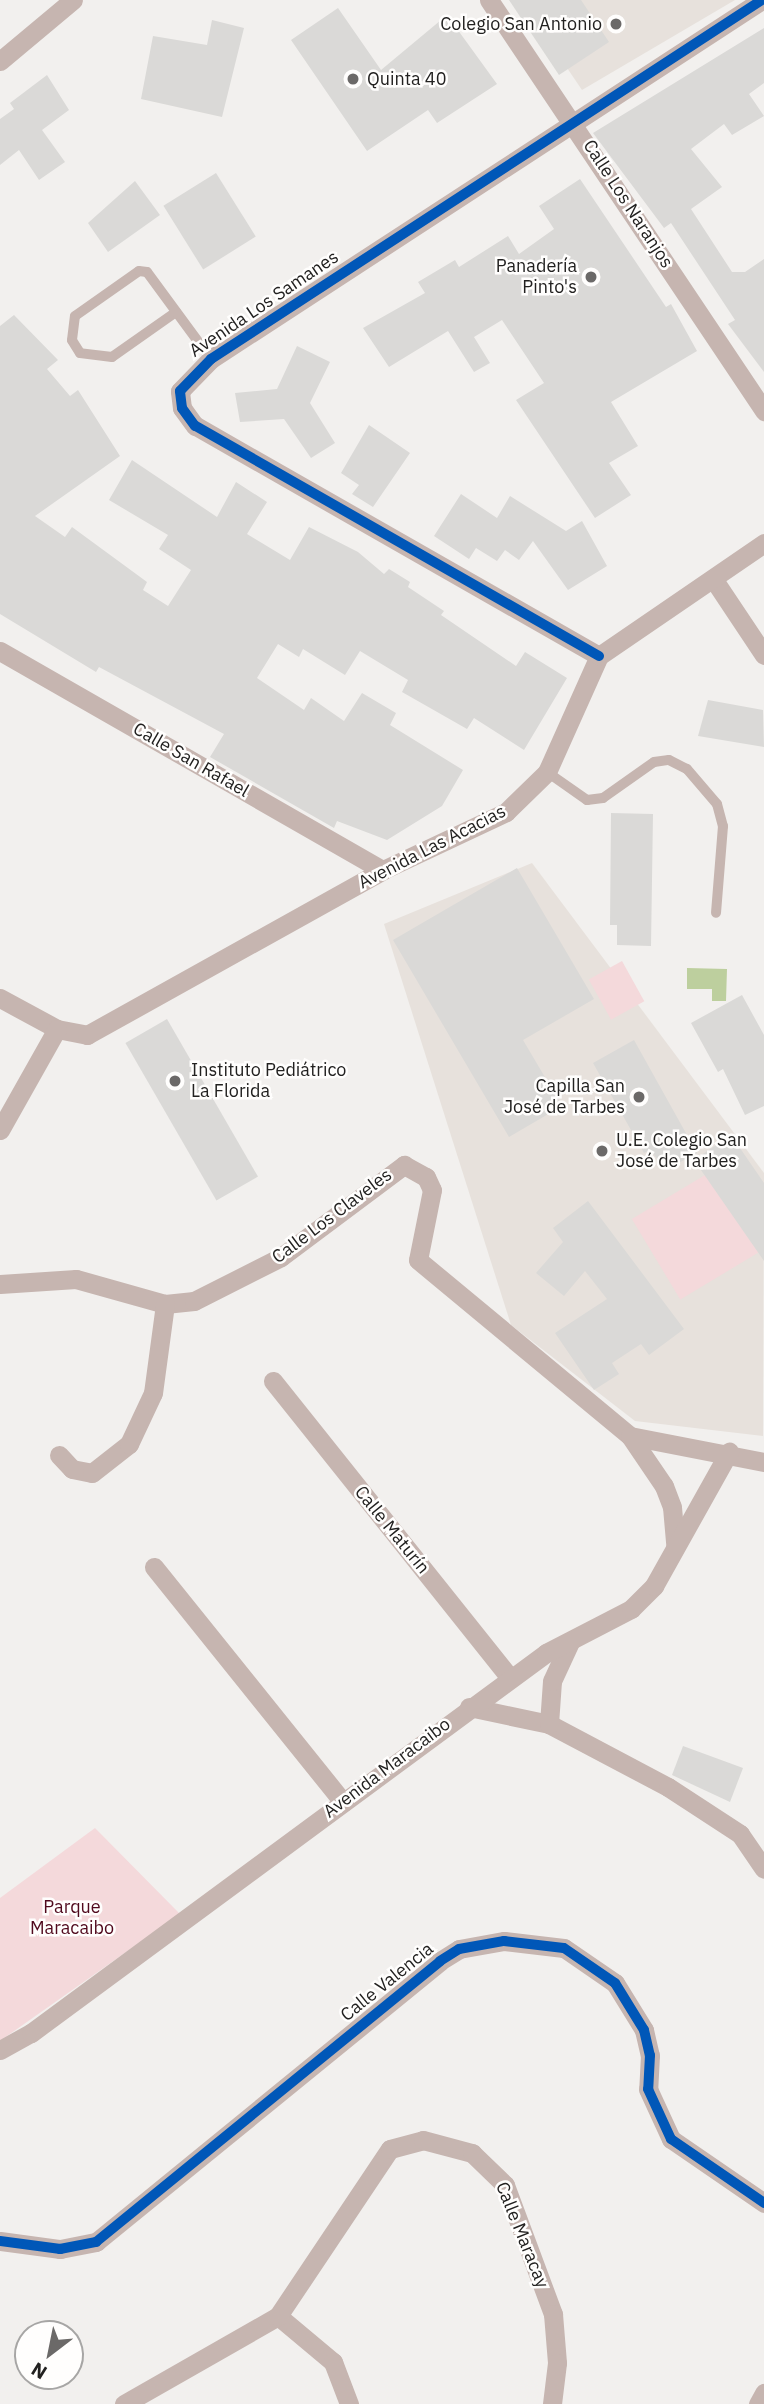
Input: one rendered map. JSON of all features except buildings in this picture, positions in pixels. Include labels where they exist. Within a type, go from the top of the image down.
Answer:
[{"type":"street","points":[[0,61],[73,0]]},
{"type":"street","name":"Calle Los Naranjos","points":[[489,0],[764,411]]},
{"type":"street","name":"Avenida Los Samanes","points":[[599,656],[195,426],[182,408],[180,391],[211,359],[572,121],[762,0]]},
{"type":"street","points":[[599,656],[714,580],[764,543]]},
{"type":"street","points":[[714,580],[764,655]]},
{"type":"street","name":"Calle San Rafael","points":[[0,651],[383,870]]},
{"type":"street","name":"Avenida Las Acacias","points":[[57,1029],[87,1035],[383,870],[506,811],[547,772],[599,656]]},
{"type":"street","points":[[0,999],[57,1029],[0,1130]]},
{"type":"street","name":"Calle Los Claveles","points":[[0,1284],[76,1279],[165,1304],[194,1301],[270,1263],[404,1165],[426,1177],[432,1190],[418,1260],[630,1436]]},
{"type":"street","points":[[59,1455],[72,1469],[92,1472],[130,1444],[153,1393],[165,1304]]},
{"type":"street","name":"Calle Maturín","points":[[273,1381],[510,1678]]},
{"type":"street","points":[[630,1436],[729,1452],[764,1462]]},
{"type":"street","points":[[630,1436],[664,1486],[672,1507],[675,1545]]},
{"type":"street","name":"Avenida Maracaibo","points":[[0,2050],[510,1678],[631,1609],[654,1586],[729,1452]]},
{"type":"street","points":[[154,1567],[343,1802]]},
{"type":"street","points":[[549,1724],[552,1681],[570,1642]]},
{"type":"street","points":[[469,1707],[549,1724],[715,1816],[762,1854]]},
{"type":"street","name":"Calle Valencia","points":[[0,2241],[60,2249],[96,2242],[440,1961],[459,1949],[504,1941],[564,1948],[615,1983],[644,2030],[650,2055],[648,2089],[671,2139],[764,2203]]},
{"type":"street","name":"Calle Maracay","points":[[278,2316],[390,2149],[423,2140],[455,2144],[489,2165],[505,2185],[553,2314],[557,2363],[552,2404]]},
{"type":"street","points":[[124,2404],[278,2316],[333,2362],[349,2404]]},
{"type":"street","points":[[758,2404],[764,2393]]},
{"type":"lane","points":[[176,312],[112,357],[80,353],[72,340],[75,316],[139,271],[156,278],[176,312],[211,359]]},
{"type":"lane","points":[[547,772],[587,800],[603,799],[654,762],[669,760],[687,769],[711,794],[723,826],[716,913]]},
{"type":"shaded area","name":"Colegio San Antonio","points":[[521,0],[735,0],[582,90]]},
{"type":"shaded area","name":"U.E. Colegio San José de Tarbes","points":[[532,863],[764,1173],[763,1436],[635,1421],[511,1325],[384,924]]},
{"type":"shaded area","points":[[687,968],[727,969],[726,1001],[712,1001],[712,989],[687,989]]},
{"type":"green space","points":[[622,961],[644,1001],[611,1020],[589,979]]},
{"type":"green space","points":[[715,1169],[763,1250],[680,1300],[632,1219]]},
{"type":"green space","name":"Parque Maracaibo","points":[[95,1828],[180,1914],[0,2041],[0,1898]]},
{"type":"cycle path","points":[[599,656],[195,426],[182,408],[180,391],[211,359],[762,0]]},
{"type":"cycle path","points":[[0,2241],[60,2249],[96,2242],[440,1961],[459,1949],[504,1941],[564,1948],[615,1983],[644,2030],[650,2055],[648,2089],[671,2139],[764,2203]]},
{"type":"place","name":"Colegio San Antonio","points":[[616,24]]},
{"type":"place","name":"Quinta 40","points":[[353,79]]},
{"type":"place","name":"Panadería Pinto's","points":[[591,277]]},
{"type":"place","name":"Instituto Pediátrico La Florida","points":[[175,1081]]},
{"type":"place","name":"Capilla San José de Tarbes","points":[[639,1097]]},
{"type":"place","name":"U.E. Colegio San José de Tarbes","points":[[602,1151]]}]
